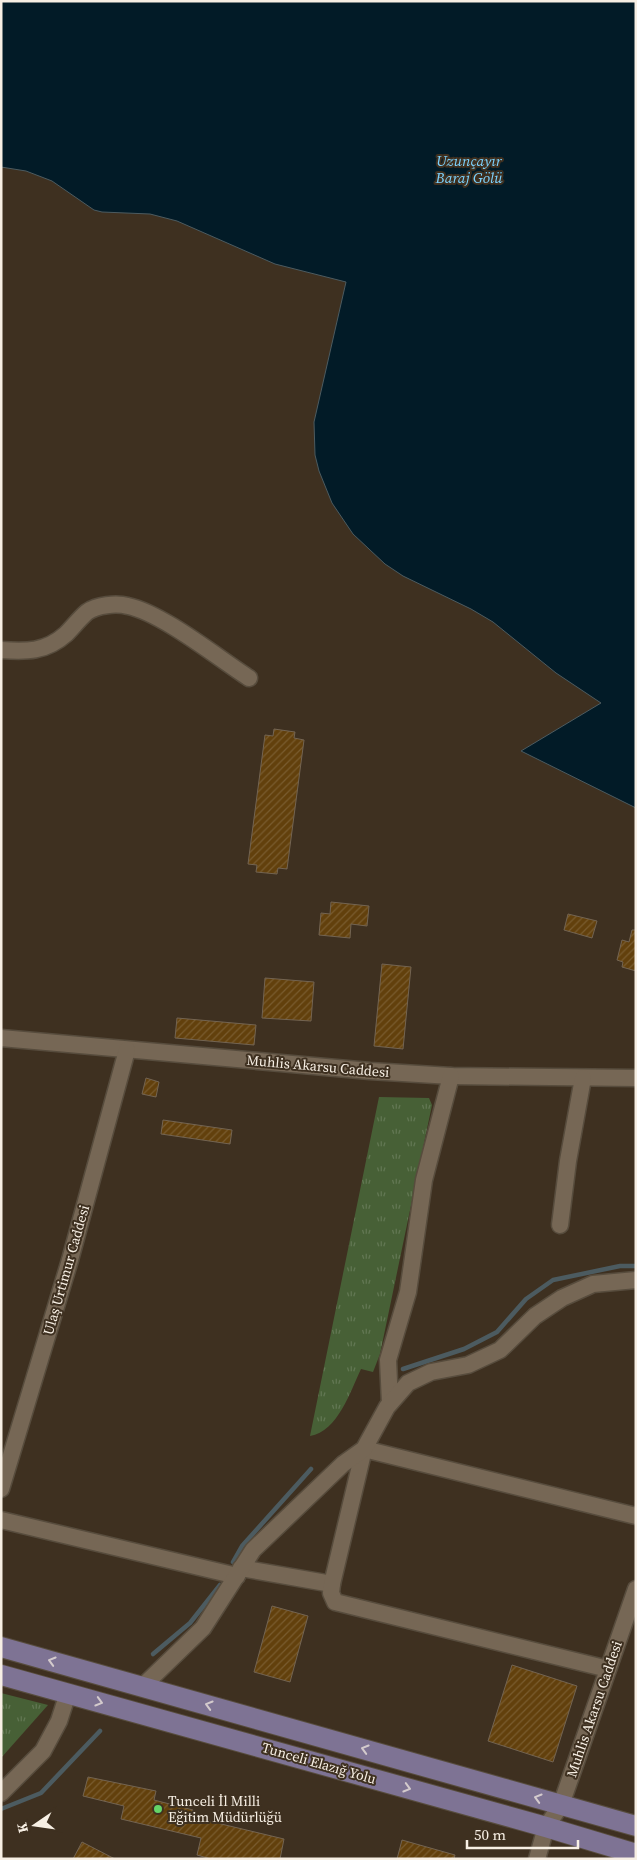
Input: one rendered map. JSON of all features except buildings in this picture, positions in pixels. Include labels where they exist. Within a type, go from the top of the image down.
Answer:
[{"type":"main road","name":"Tunceli Elazığ Yolu","points":[[1,1647],[636,1826]]},
{"type":"main road","name":"Tunceli Elazığ Yolu","points":[[1,1675],[546,1827],[636,1854]]},
{"type":"street","points":[[1,650],[24,652],[46,648],[64,636],[88,611],[110,604],[128,606],[164,622],[249,678]]},
{"type":"street","name":"Muhlis Akarsu Caddesi","points":[[1,1038],[370,1072],[451,1076],[636,1078]]},
{"type":"street","name":"Ulaş Urtimur Caddesi","points":[[1,1489],[70,1260],[127,1050]]},
{"type":"street","points":[[390,1403],[388,1360],[408,1292],[424,1180],[451,1076]]},
{"type":"street","points":[[560,1226],[568,1161],[583,1078]]},
{"type":"street","points":[[608,1669],[335,1602],[331,1594],[364,1449],[390,1403],[408,1383],[431,1372],[468,1365],[500,1350],[535,1316],[562,1298],[593,1284],[636,1280]]},
{"type":"street","points":[[142,1687],[203,1628],[254,1550],[343,1464],[364,1449],[636,1516]]},
{"type":"street","points":[[1,1520],[239,1572],[332,1584]]},
{"type":"street","name":"Muhlis Akarsu Caddesi","points":[[537,1859],[546,1827],[561,1805],[636,1589]]},
{"type":"street","points":[[1,1793],[43,1751],[59,1721],[68,1694]]},
{"type":"green space","points":[[379,1097],[429,1098],[432,1105],[380,1354],[373,1372],[361,1369],[336,1419],[320,1433],[310,1436]]},
{"type":"green space","points":[[1,1693],[48,1705],[1,1758]]},
{"type":"water","name":"Uzunçayır Baraj Gölü","points":[[1,1],[636,1],[636,808],[521,751],[601,703],[556,673],[493,622],[471,609],[403,576],[385,564],[353,534],[332,503],[319,471],[315,455],[314,422],[346,282],[275,264],[177,221],[150,214],[94,210],[52,181],[26,171],[1,167]]},
{"type":"waterway","points":[[403,1369],[464,1349],[497,1332],[526,1299],[553,1280],[620,1266],[636,1266]]},
{"type":"waterway","points":[[233,1562],[242,1546],[311,1469]]},
{"type":"waterway","points":[[153,1654],[190,1623],[220,1585]]},
{"type":"waterway","points":[[1,1809],[41,1793],[100,1731]]},
{"type":"place","name":"Tunceli İl Milli Eğitim Müdürlüğü","points":[[158,1809]]}]
